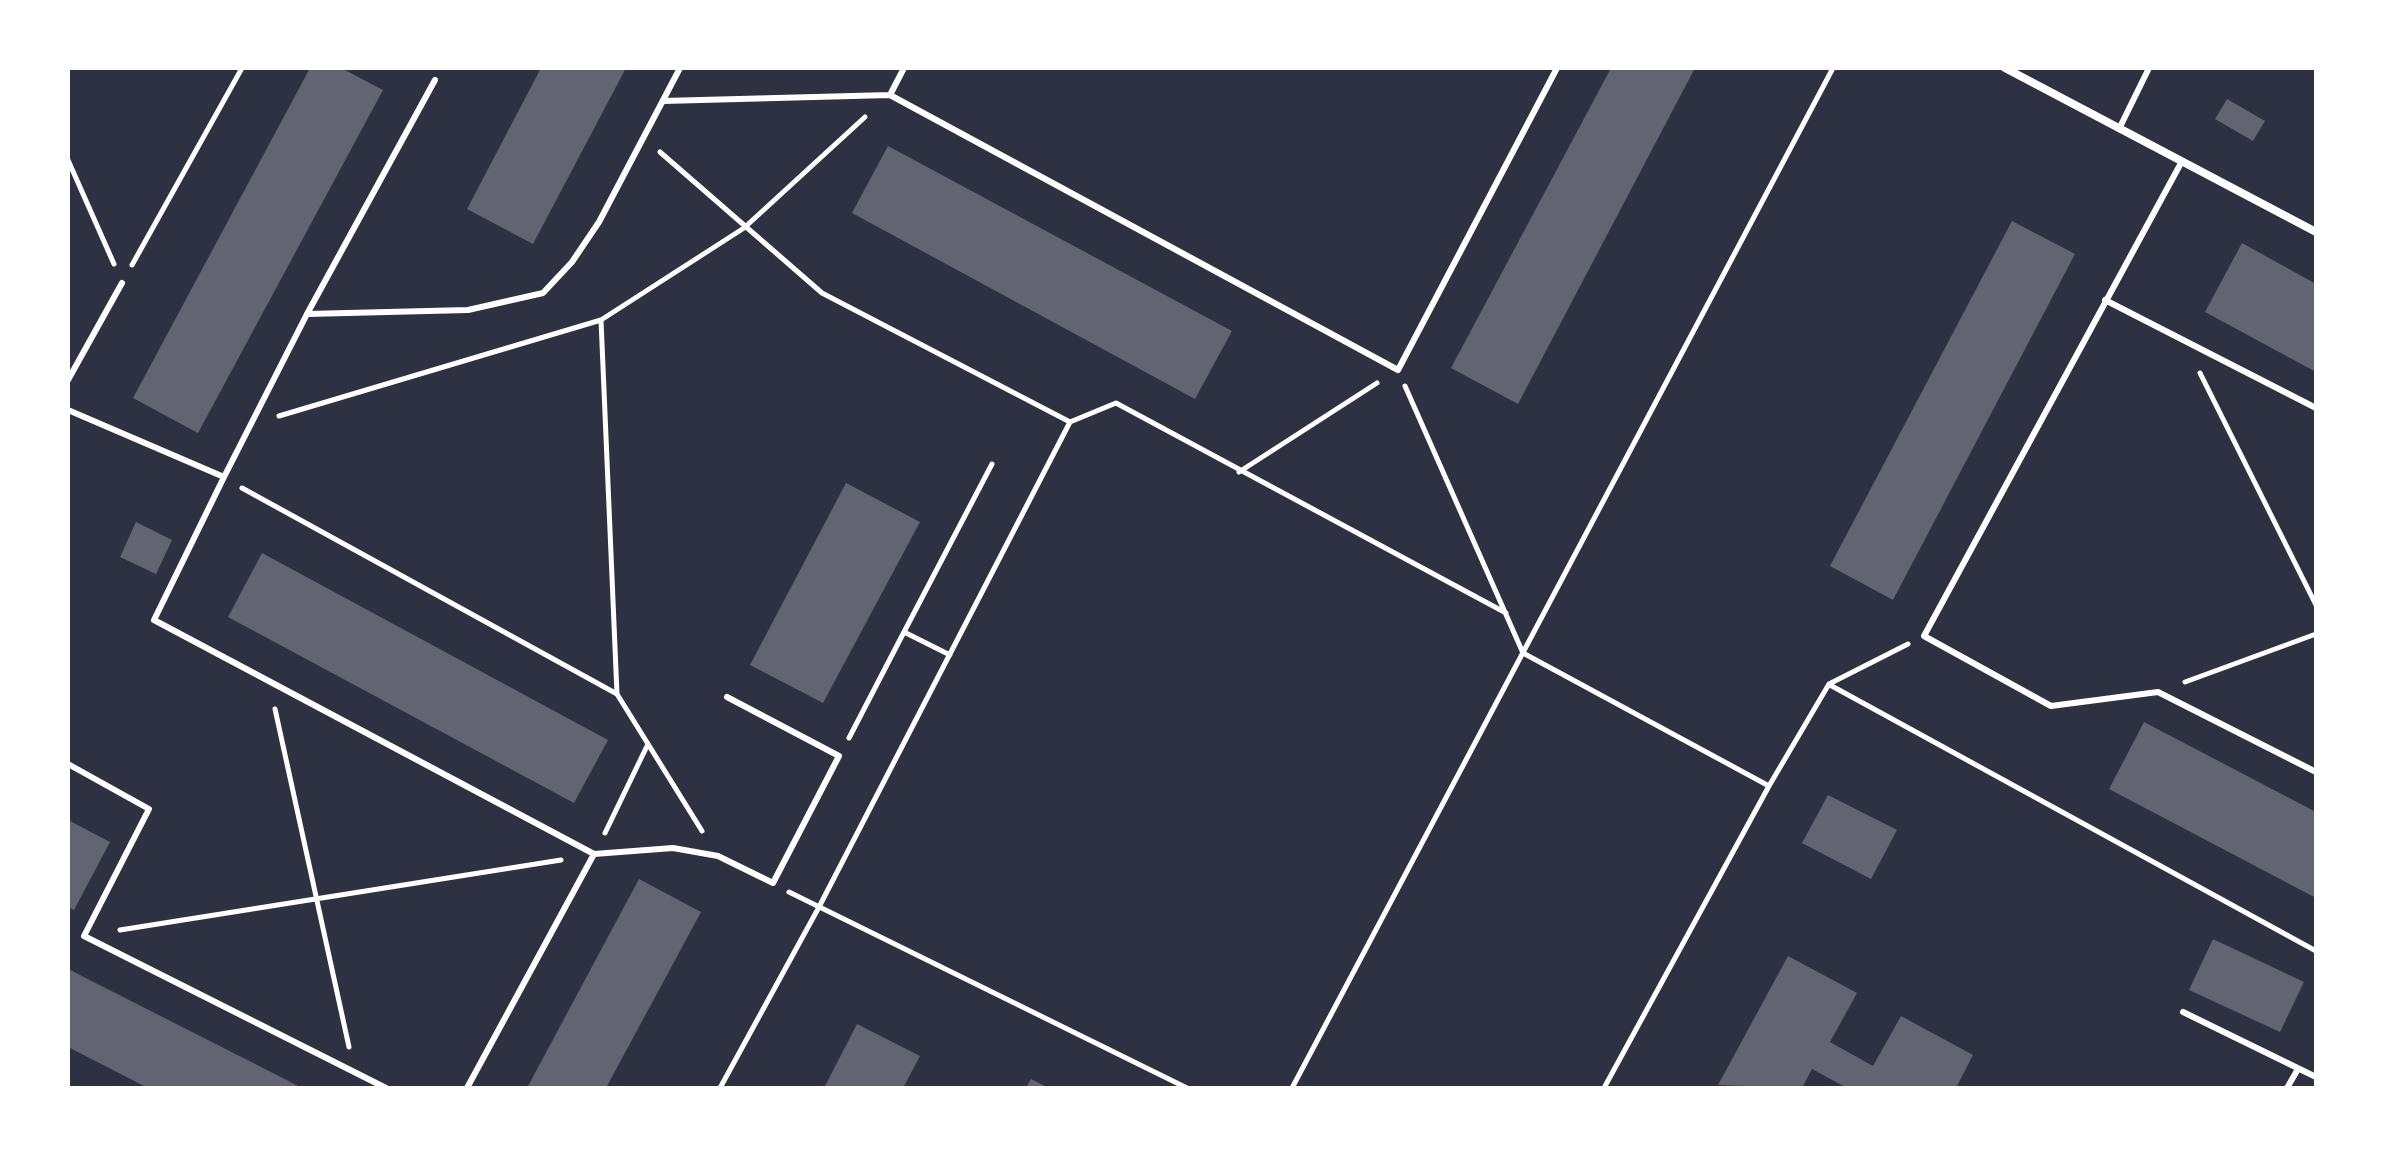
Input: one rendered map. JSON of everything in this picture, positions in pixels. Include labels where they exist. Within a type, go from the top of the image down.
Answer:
[{"type":"street","points":[[2005,68],[2316,232]]},
{"type":"lane","points":[[307,314],[468,310],[543,293],[572,262],[599,222],[680,68]]},
{"type":"lane","points":[[890,95],[904,68]]},
{"type":"lane","points":[[663,101],[890,95],[1398,370],[1557,68]]},
{"type":"lane","points":[[2119,129],[2149,68]]},
{"type":"lane","points":[[435,80],[249,425],[154,620],[594,854],[673,848],[718,856],[773,883],[839,756],[727,697]]},
{"type":"lane","points":[[2181,163],[1924,636],[2051,706],[2158,692],[2316,772]]},
{"type":"lane","points":[[68,380],[122,283]]},
{"type":"lane","points":[[2105,300],[2316,408]]},
{"type":"lane","points":[[68,410],[224,477]]},
{"type":"lane","points":[[68,764],[149,809],[84,936],[386,1088]]},
{"type":"lane","points":[[467,1088],[594,854]]},
{"type":"lane","points":[[2183,1012],[2316,1077]]},
{"type":"lane","points":[[2287,1088],[2298,1069]]},
{"type":"path","points":[[122,283],[242,68]]},
{"type":"path","points":[[1292,1088],[1833,68]]},
{"type":"path","points":[[249,425],[601,320],[744,228],[890,95]]},
{"type":"path","points":[[643,137],[822,293],[1070,422]]},
{"type":"path","points":[[68,160],[122,283]]},
{"type":"path","points":[[601,320],[617,694]]},
{"type":"path","points":[[2183,339],[2316,605]]},
{"type":"path","points":[[1239,472],[1398,370],[1523,653],[1769,786]]},
{"type":"path","points":[[720,1088],[819,907],[1070,422],[1116,403],[1239,472],[1506,613]]},
{"type":"path","points":[[839,756],[992,464]]},
{"type":"path","points":[[224,477],[617,694],[718,856]]},
{"type":"path","points":[[904,632],[950,655]]},
{"type":"path","points":[[2158,692],[2316,634]]},
{"type":"path","points":[[1604,1088],[1769,786],[1829,684],[1924,636]]},
{"type":"path","points":[[269,681],[354,1072]]},
{"type":"path","points":[[1829,684],[2316,951]]},
{"type":"path","points":[[84,936],[594,854],[648,744]]},
{"type":"path","points":[[773,883],[1187,1088]]},
{"type":"building","points":[[310,68],[341,68],[383,90],[198,433],[133,398]]},
{"type":"building","points":[[541,68],[626,68],[533,244],[467,209]]},
{"type":"building","points":[[1611,68],[1695,68],[1518,404],[1451,368]]},
{"type":"building","points":[[2227,99],[2265,121],[2253,141],[2215,119]]},
{"type":"building","points":[[888,146],[1232,331],[1195,399],[852,213]]},
{"type":"building","points":[[2012,221],[2075,254],[1893,600],[1830,566]]},
{"type":"building","points":[[2242,243],[2316,284],[2316,372],[2205,312]]},
{"type":"building","points":[[846,483],[920,522],[823,703],[750,665]]},
{"type":"building","points":[[136,522],[172,540],[156,574],[120,557]]},
{"type":"building","points":[[262,553],[608,740],[574,803],[228,617]]},
{"type":"building","points":[[2144,722],[2316,812],[2316,898],[2109,789]]},
{"type":"building","points":[[1828,795],[1897,830],[1871,879],[1802,843]]},
{"type":"building","points":[[68,820],[110,842],[74,910],[68,907]]},
{"type":"building","points":[[639,879],[701,912],[606,1088],[527,1088]]},
{"type":"building","points":[[2213,939],[2304,982],[2280,1032],[2189,990]]},
{"type":"building","points":[[1788,956],[1857,993],[1830,1042],[1873,1066],[1901,1016],[1973,1055],[1956,1088],[1847,1088],[1812,1069],[1802,1088],[1718,1085]]},
{"type":"building","points":[[68,969],[302,1088],[148,1088],[68,1047]]},
{"type":"building","points":[[857,1024],[920,1056],[903,1088],[824,1088]]},
{"type":"building","points":[[1031,1079],[1049,1088],[1026,1088]]}]
